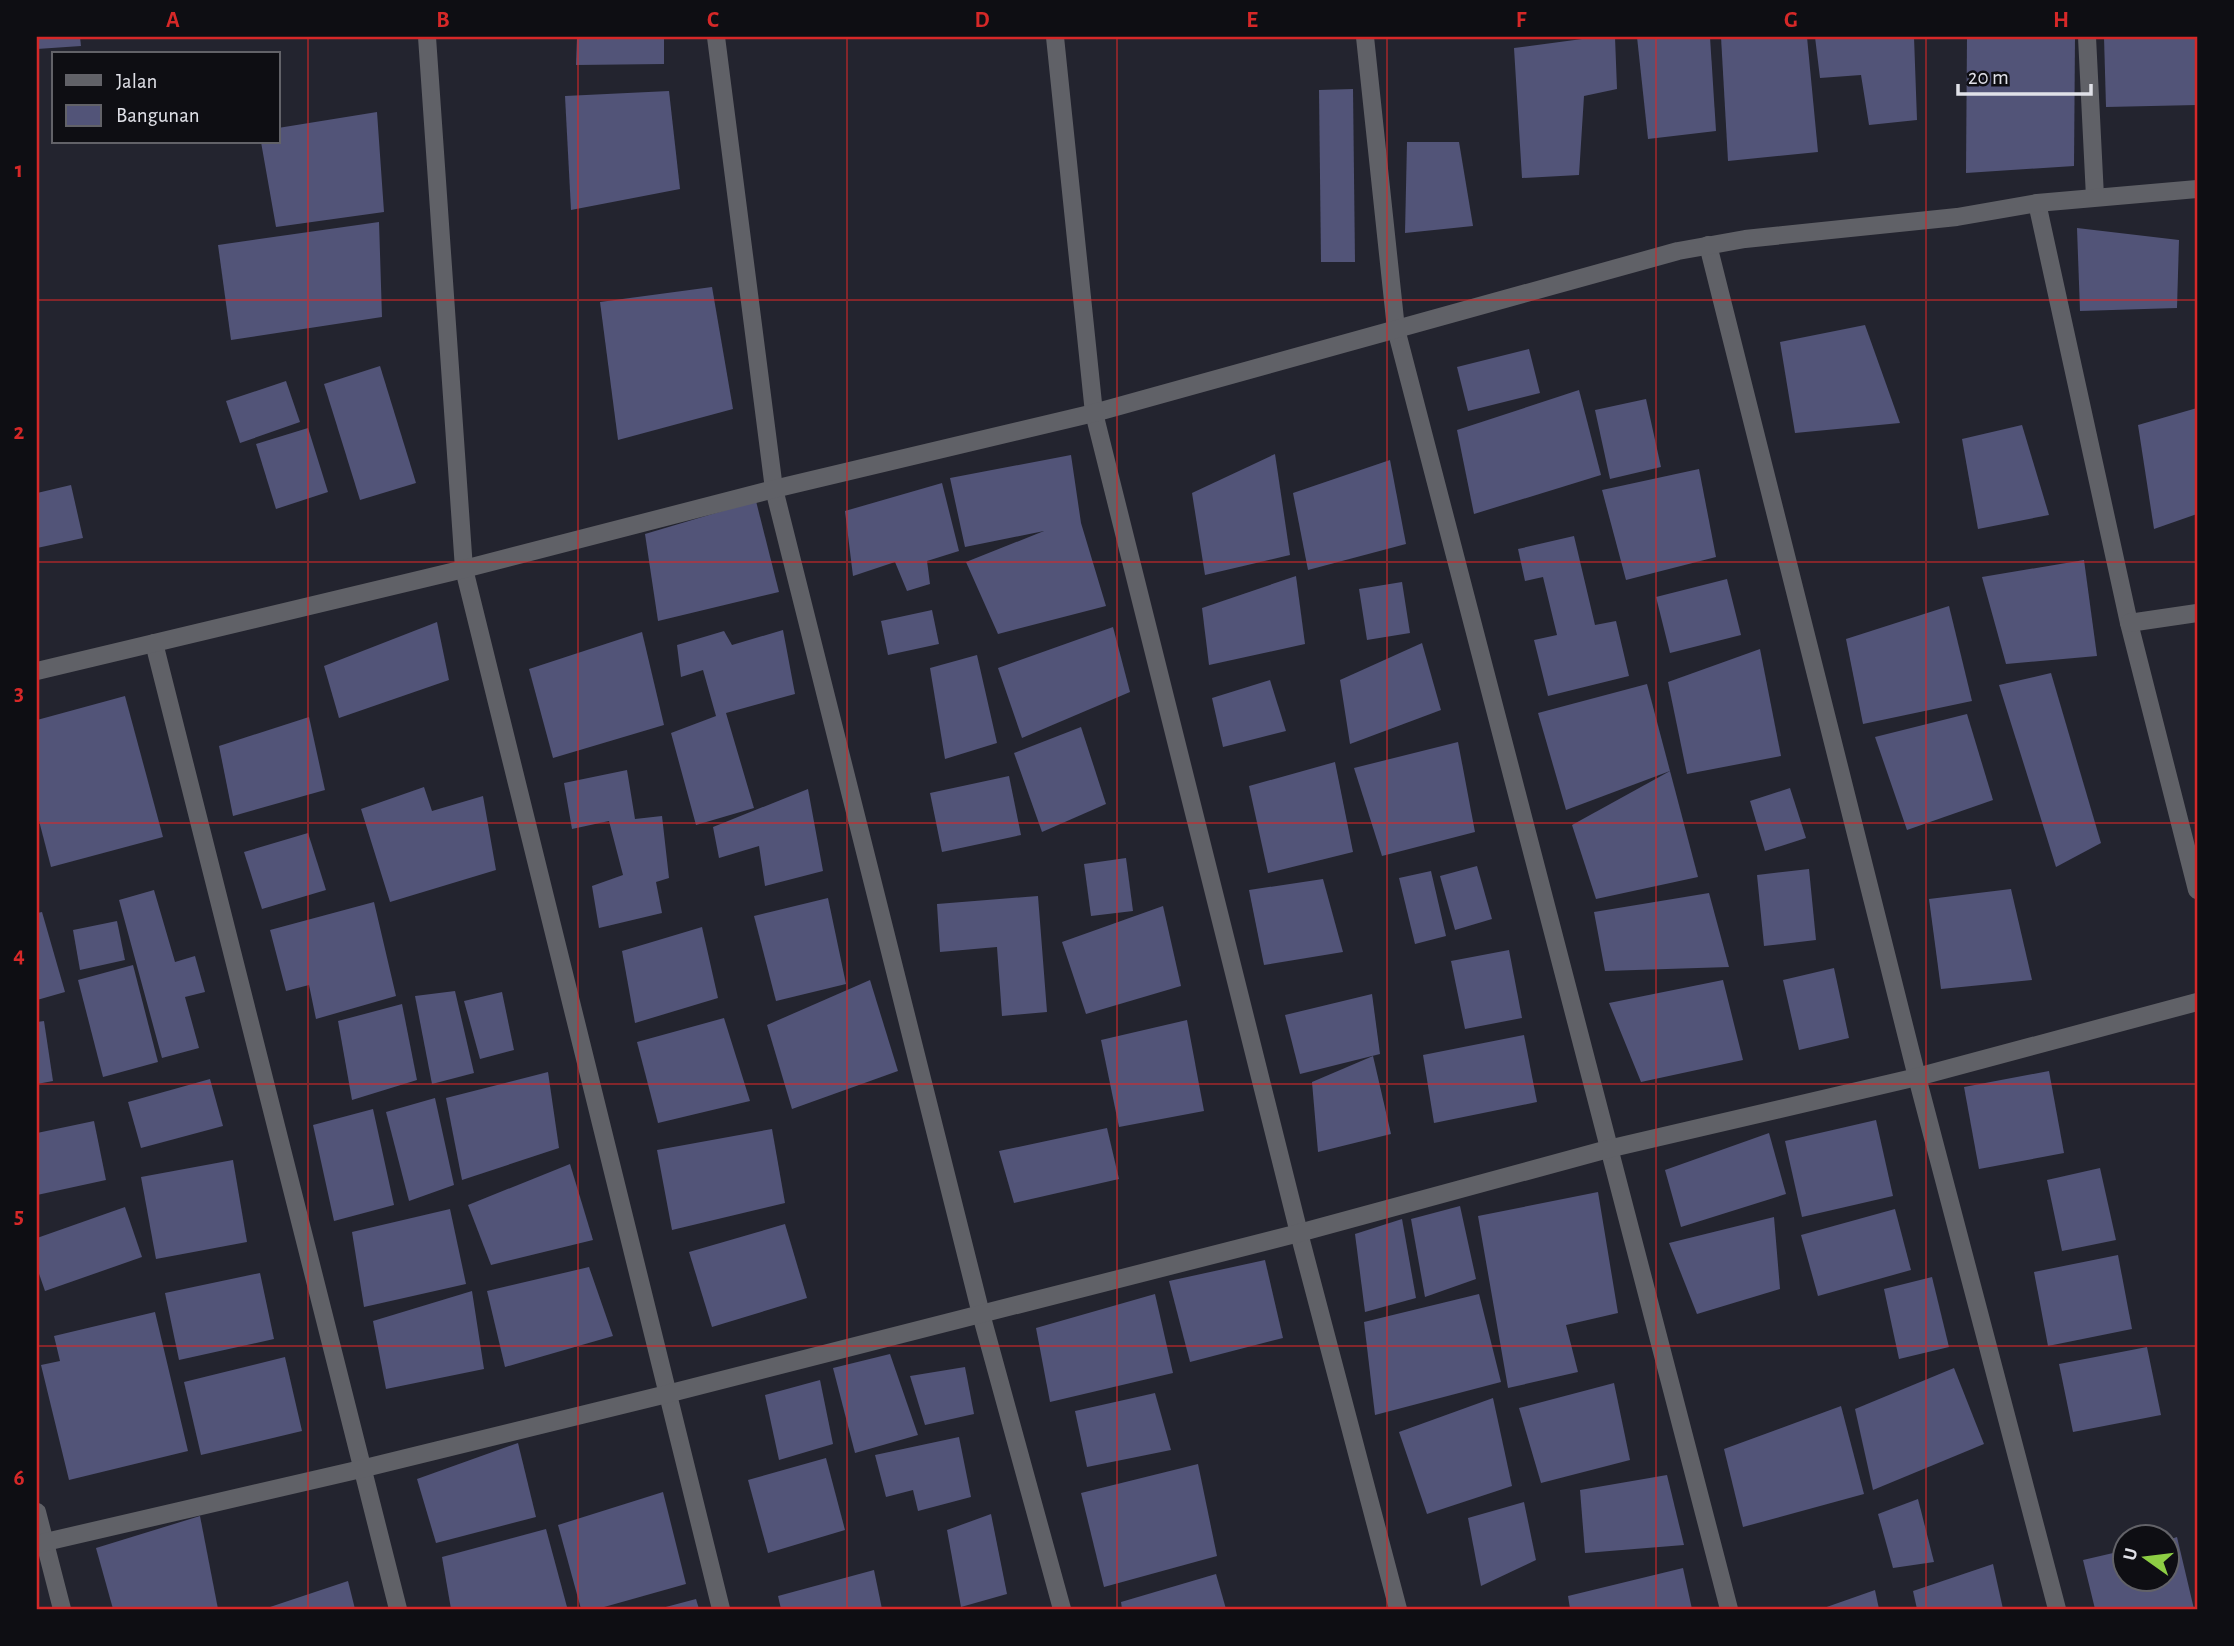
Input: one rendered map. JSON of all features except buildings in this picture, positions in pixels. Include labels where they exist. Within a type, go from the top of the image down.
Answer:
[{"type":"street","points":[[427,37],[464,569],[721,1609]]},
{"type":"street","points":[[716,37],[774,489],[981,1314],[1062,1609]]},
{"type":"street","points":[[1055,37],[1094,413],[1299,1233],[1398,1609]]},
{"type":"street","points":[[1365,37],[1396,329],[1729,1609]]},
{"type":"street","points":[[2087,37],[2095,197]]},
{"type":"street","points":[[37,671],[464,569],[774,489],[1094,413],[1708,245],[1788,233],[1957,217],[2037,203],[2197,189]]},
{"type":"street","points":[[2037,203],[2129,623],[2197,891]]},
{"type":"street","points":[[1708,245],[1917,1077],[2057,1609]]},
{"type":"street","points":[[2129,623],[2197,613]]},
{"type":"street","points":[[154,643],[398,1609]]},
{"type":"street","points":[[40,1543],[361,1469],[667,1394],[1299,1233],[1608,1149],[1917,1077],[2197,1002]]},
{"type":"street","points":[[37,1512],[40,1543],[62,1609]]}]
